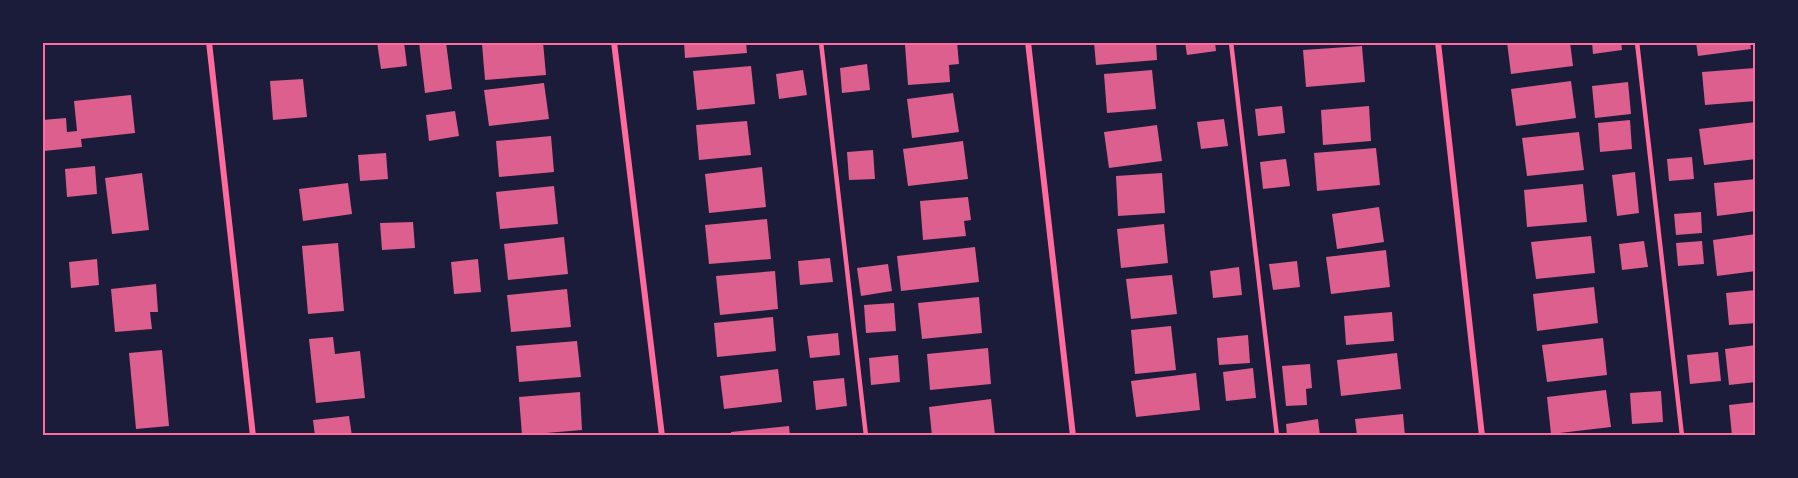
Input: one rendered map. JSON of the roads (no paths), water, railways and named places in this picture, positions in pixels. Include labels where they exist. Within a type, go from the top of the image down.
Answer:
[{"type":"street","points":[[209,42],[253,436]]},
{"type":"street","points":[[614,42],[662,436]]},
{"type":"street","points":[[1028,42],[1073,436]]},
{"type":"street","points":[[1438,42],[1482,436]]},
{"type":"lane","points":[[821,42],[866,436]]},
{"type":"lane","points":[[1232,42],[1276,436]]},
{"type":"lane","points":[[1637,42],[1682,436]]}]
